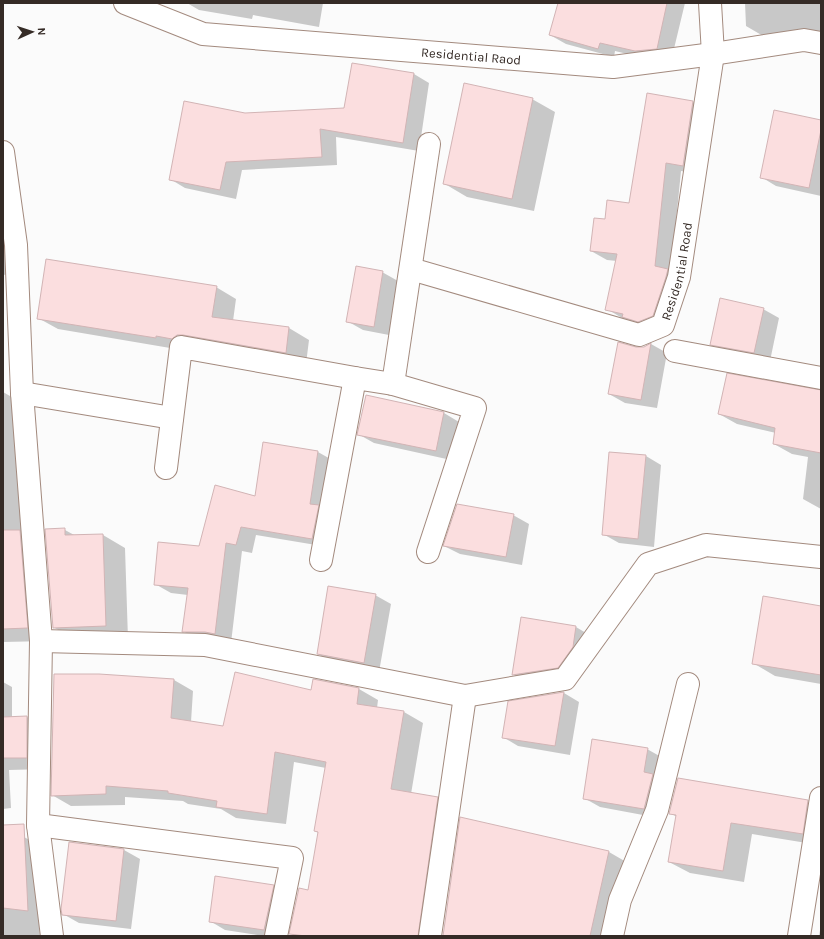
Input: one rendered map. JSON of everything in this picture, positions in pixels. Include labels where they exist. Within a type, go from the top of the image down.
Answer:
[{"type":"street","name":"Residential Raod","points":[[125,3],[203,34],[613,67],[804,40],[821,43]]},
{"type":"street","name":"Residential Road","points":[[411,269],[639,335],[663,325],[678,277],[713,54],[710,3]]},
{"type":"street","points":[[393,384],[429,144]]},
{"type":"street","points":[[3,152],[16,245],[22,393],[41,641],[38,825],[52,936]]},
{"type":"street","points":[[166,468],[180,347],[393,384],[475,408],[428,552]]},
{"type":"street","points":[[675,351],[821,378]]},
{"type":"street","points":[[321,560],[355,378]]},
{"type":"street","points":[[22,393],[172,418]]},
{"type":"street","points":[[41,641],[204,645],[465,696],[565,679],[648,564],[706,545],[821,557]]},
{"type":"street","points":[[612,936],[620,900],[657,810],[688,684]]},
{"type":"street","points":[[430,936],[465,696]]},
{"type":"street","points":[[799,936],[821,798]]},
{"type":"street","points":[[38,825],[292,858],[276,936]]},
{"type":"building","points":[[558,3],[667,3],[657,49],[635,51],[600,43],[598,49],[549,35]]},
{"type":"building","points":[[352,63],[414,73],[403,143],[320,129],[322,157],[226,162],[220,190],[169,180],[184,101],[245,113],[344,108]]},
{"type":"building","points":[[464,83],[533,98],[512,199],[443,184]]},
{"type":"building","points":[[647,93],[693,101],[683,166],[666,163],[655,266],[668,269],[653,316],[638,322],[622,317],[623,314],[605,310],[617,254],[590,251],[594,218],[605,219],[607,200],[629,203]]},
{"type":"building","points":[[774,110],[821,120],[821,130],[809,188],[760,178]]},
{"type":"building","points":[[46,259],[217,286],[212,317],[289,327],[286,353],[183,335],[177,335],[172,339],[156,336],[156,338],[37,319]]},
{"type":"building","points":[[356,266],[383,271],[374,327],[346,322]]},
{"type":"building","points":[[720,298],[764,308],[754,353],[710,345]]},
{"type":"building","points":[[618,342],[636,347],[644,347],[651,343],[641,400],[608,394]]},
{"type":"building","points":[[727,373],[821,390],[821,453],[773,444],[775,428],[718,414]]},
{"type":"building","points":[[366,395],[444,412],[436,451],[357,435]]},
{"type":"building","points":[[263,442],[318,451],[310,504],[319,505],[312,539],[241,527],[236,545],[226,543],[215,634],[205,632],[182,632],[188,588],[154,585],[158,542],[199,546],[215,485],[255,496]]},
{"type":"building","points":[[609,452],[646,455],[638,539],[602,535]]},
{"type":"building","points":[[457,504],[514,514],[506,557],[443,546]]},
{"type":"building","points":[[65,528],[65,535],[103,534],[106,626],[53,628],[45,529]]},
{"type":"building","points":[[3,530],[20,530],[28,628],[3,629]]},
{"type":"building","points":[[328,586],[376,594],[364,663],[317,654]]},
{"type":"building","points":[[763,596],[821,606],[821,675],[752,664]]},
{"type":"building","points":[[521,617],[576,626],[573,647],[558,668],[512,675]]},
{"type":"building","points":[[235,672],[311,690],[313,679],[359,688],[357,704],[404,711],[391,789],[438,797],[418,936],[306,936],[289,934],[299,888],[308,890],[318,832],[314,831],[326,762],[275,752],[267,814],[216,807],[217,801],[168,793],[168,791],[106,786],[106,794],[51,796],[54,674],[99,674],[174,679],[171,718],[223,726]]},
{"type":"building","points":[[564,692],[555,746],[502,738],[508,701]]},
{"type":"building","points":[[27,716],[27,758],[3,758],[3,717]]},
{"type":"building","points":[[592,739],[648,748],[644,772],[653,774],[644,809],[583,799]]},
{"type":"building","points":[[678,778],[808,800],[803,834],[731,823],[723,871],[668,862],[676,815],[669,814]]},
{"type":"building","points":[[460,817],[609,851],[590,936],[443,936]]},
{"type":"building","points":[[24,824],[28,911],[3,908],[3,825]]},
{"type":"building","points":[[69,842],[124,849],[116,921],[62,915],[61,909]]},
{"type":"building","points":[[215,876],[274,885],[264,930],[209,922]]}]
